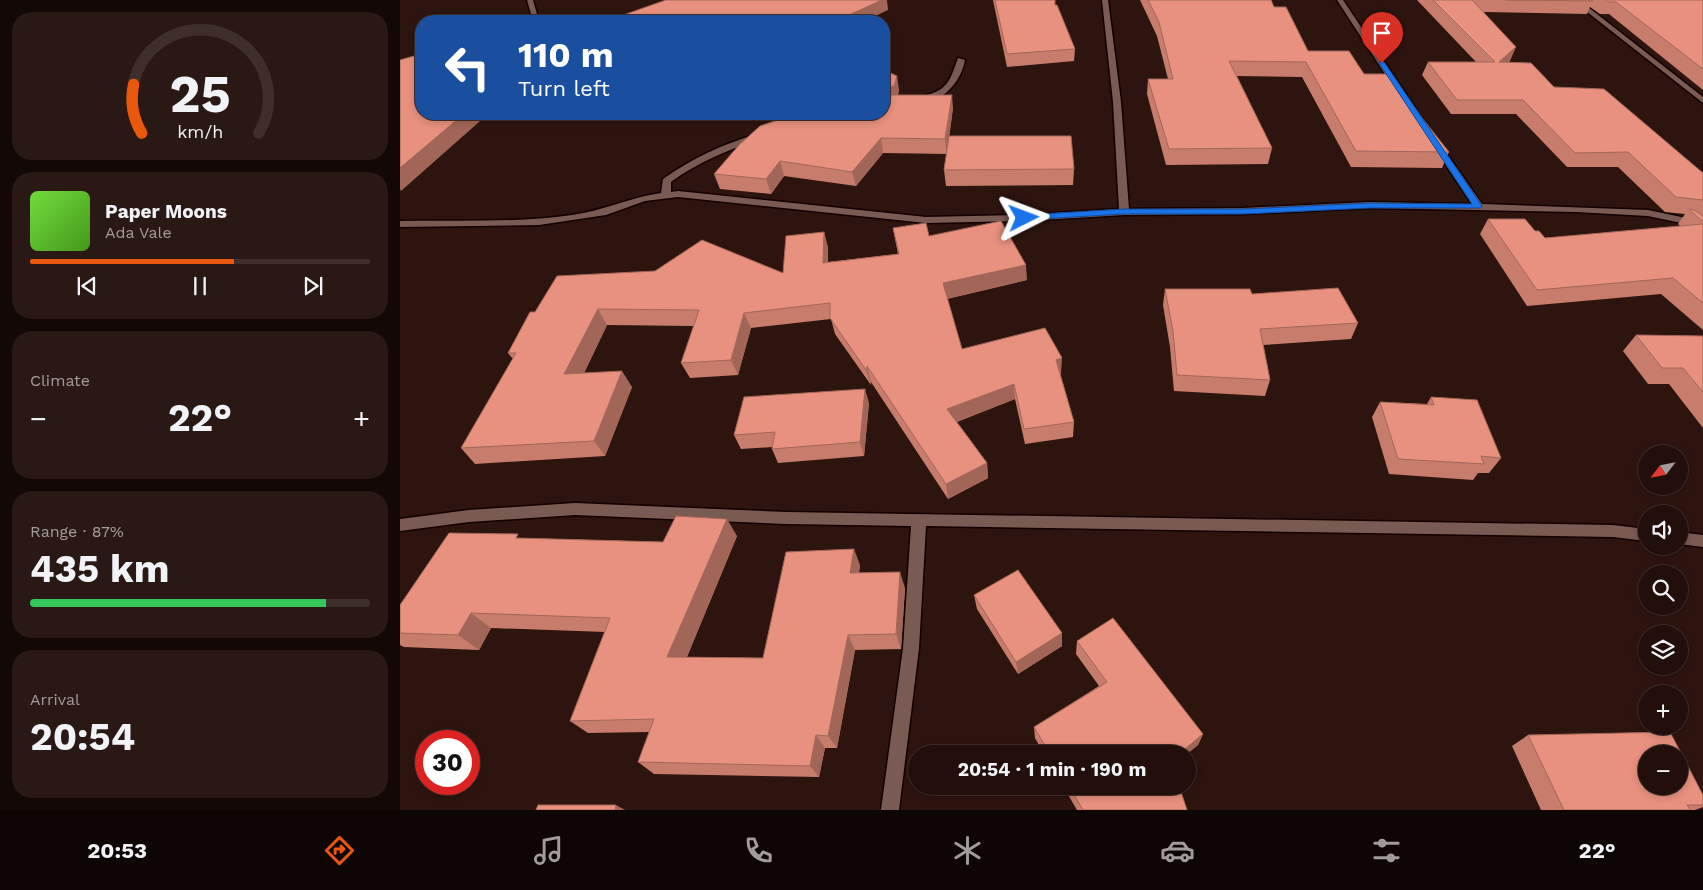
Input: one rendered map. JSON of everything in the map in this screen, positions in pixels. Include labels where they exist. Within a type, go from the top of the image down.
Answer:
[{"type":"street","points":[[530,0],[535,15]]},
{"type":"street","points":[[1105,0],[1117,102],[1124,212]]},
{"type":"street","points":[[1340,0],[1417,115]]},
{"type":"street","points":[[1575,0],[1703,101]]},
{"type":"street","points":[[912,101],[940,94],[955,81],[961,60]]},
{"type":"street","points":[[666,194],[666,181],[682,169],[710,154],[763,135]]},
{"type":"street","points":[[1434,140],[1478,206]]},
{"type":"street","points":[[400,224],[539,222],[606,212],[643,198],[666,194],[926,220],[1024,218],[1124,212],[1243,212],[1370,205],[1478,206],[1648,213],[1686,221],[1703,222]]},
{"type":"street","points":[[1686,221],[1697,231]]},
{"type":"street","points":[[400,525],[469,516],[575,509],[786,518],[1613,531],[1638,534]]},
{"type":"street","points":[[890,810],[912,648],[919,520]]},
{"type":"street","points":[[1688,539],[1703,541]]},
{"type":"building","points":[[666,0],[882,0],[849,15],[623,15]]},
{"type":"building","points":[[995,0],[1055,0],[1055,5],[1057,5],[1075,49],[1007,54]]},
{"type":"building","points":[[1148,0],[1271,0],[1274,7],[1286,7],[1308,51],[1349,51],[1364,74],[1387,74],[1449,152],[1356,151],[1306,62],[1229,61],[1272,148],[1169,149],[1148,79],[1173,79],[1159,22]]},
{"type":"building","points":[[1433,0],[1472,0],[1516,47],[1499,62],[1531,63],[1554,87],[1604,89],[1703,173],[1703,200],[1676,197],[1628,152],[1575,153],[1523,100],[1457,100],[1428,62],[1495,62]]},
{"type":"building","points":[[1505,0],[1591,0],[1593,1]]},
{"type":"building","points":[[1605,0],[1703,0],[1703,69],[1616,2],[1607,2]]},
{"type":"building","points":[[415,56],[415,120],[457,120],[400,168],[400,60]]},
{"type":"building","points":[[890,73],[897,76],[894,86],[890,86]]},
{"type":"building","points":[[890,94],[952,95],[945,139],[881,138],[852,172],[780,161],[766,179],[714,174],[739,145],[760,126],[778,120],[890,120]]},
{"type":"building","points":[[949,136],[1071,136],[1074,169],[944,170]]},
{"type":"building","points":[[1689,209],[1703,216],[1703,222]]},
{"type":"building","points":[[1488,219],[1525,219],[1535,231],[1539,231],[1545,238],[1703,224],[1703,303],[1673,278],[1537,290]]},
{"type":"building","points":[[1001,221],[1026,265],[943,283],[962,349],[1045,328],[1062,358],[1056,360],[1074,422],[1024,429],[1014,384],[947,409],[987,463],[946,484],[867,366],[866,370],[830,318],[830,303],[744,313],[731,360],[681,363],[699,310],[598,309],[564,374],[622,371],[594,441],[461,448],[516,353],[508,353],[530,312],[535,312],[557,276],[655,271],[702,240],[783,273],[786,236],[824,232],[823,263],[899,254],[893,228],[926,223],[929,236]]},
{"type":"building","points":[[1338,288],[1358,323],[1260,329],[1270,380],[1177,375],[1173,331],[1165,289],[1250,289],[1252,294]]},
{"type":"building","points":[[1636,335],[1703,336],[1703,392],[1683,368],[1662,368]]},
{"type":"building","points":[[865,389],[860,442],[772,449],[775,432],[734,435],[744,397]]},
{"type":"building","points":[[1431,397],[1477,400],[1501,458],[1481,456],[1484,464],[1398,459],[1380,402],[1434,405]]},
{"type":"building","points":[[676,516],[727,519],[667,657],[763,658],[786,552],[854,549],[850,573],[900,572],[896,634],[848,635],[828,736],[816,735],[810,766],[638,762],[654,719],[570,721],[610,618],[471,613],[458,635],[400,633],[400,605],[449,533],[518,534],[516,538],[663,542]]},
{"type":"building","points":[[1018,570],[1062,633],[1016,662],[974,595]]},
{"type":"building","points":[[1113,618],[1203,734],[1190,745],[1045,745],[1034,727],[1107,682],[1077,641]]},
{"type":"building","points":[[1638,733],[1638,735],[1672,735],[1677,745],[1638,745],[1638,795],[1688,795],[1688,766],[1703,795],[1703,805],[1687,805],[1690,810],[1564,810],[1528,735]]},
{"type":"building","points":[[1074,795],[1182,795],[1187,810],[1083,810]]},
{"type":"building","points":[[538,805],[616,805],[615,810],[536,810]]},
{"type":"route","points":[[1024,218],[1124,212],[1243,212],[1370,205],[1478,206],[1382,63]]}]
